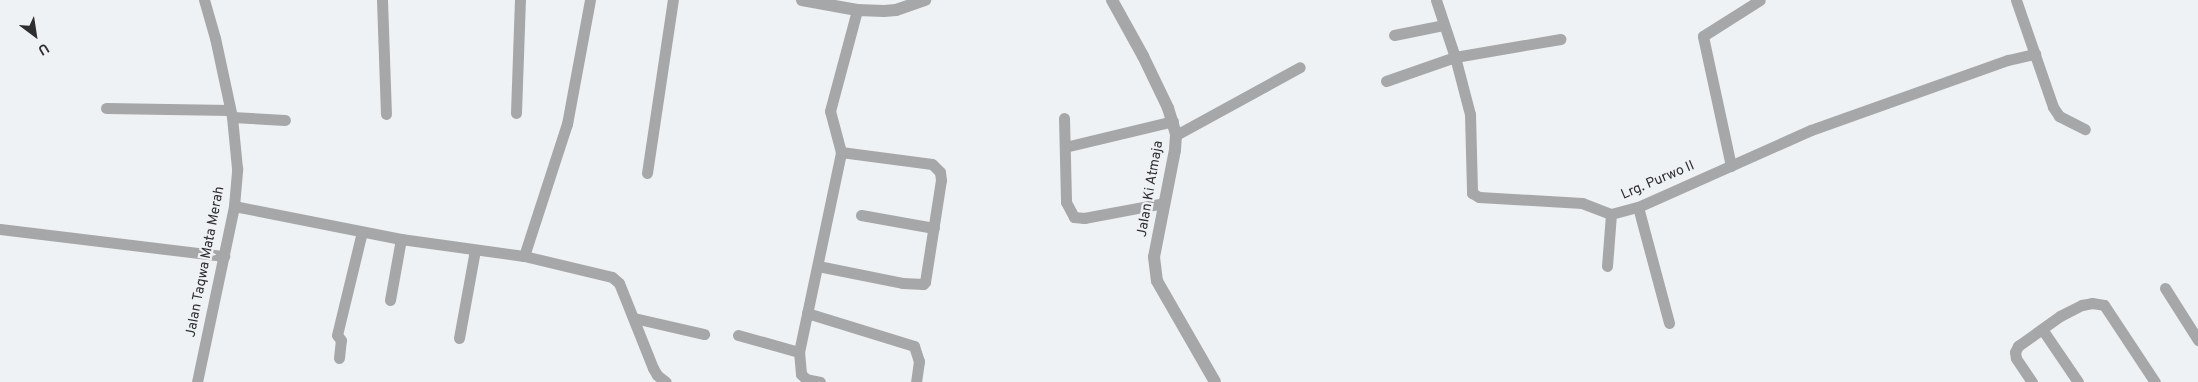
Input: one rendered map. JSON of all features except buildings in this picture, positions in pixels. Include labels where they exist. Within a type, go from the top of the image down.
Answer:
[{"type":"street","name":"Jalan Taqwa Mata Merah","points":[[197,382],[234,206],[237,168],[231,113],[215,38],[204,0]]},
{"type":"street","points":[[382,0],[386,114]]},
{"type":"street","points":[[516,113],[520,0]]},
{"type":"street","points":[[524,256],[567,124],[590,0]]},
{"type":"street","points":[[647,173],[673,0]]},
{"type":"street","points":[[802,0],[896,10],[924,0]]},
{"type":"street","name":"Jalan Ki Atmaja","points":[[1112,0],[1143,56],[1173,121],[1176,135],[1175,150],[1154,257],[1157,281],[1215,382]]},
{"type":"street","name":"Lrg. Purwo II","points":[[1436,0],[1455,57],[1470,114],[1472,193],[1479,198],[1582,203],[1611,214],[1638,207],[1811,130],[2008,60],[2035,54]]},
{"type":"street","points":[[1730,166],[1703,36],[1760,0]]},
{"type":"street","points":[[2016,0],[2053,107],[2059,116],[2085,129]]},
{"type":"street","points":[[820,382],[806,379],[801,374],[799,352],[841,152],[830,111],[850,6]]},
{"type":"street","points":[[1394,35],[1443,25]]},
{"type":"street","points":[[1386,81],[1455,57],[1560,39]]},
{"type":"street","points":[[1176,135],[1300,67]]},
{"type":"street","points":[[106,108],[231,113],[285,120]]},
{"type":"street","points":[[1064,118],[1066,202],[1074,216],[1084,218],[1164,203]]},
{"type":"street","points":[[1065,147],[1173,121]]},
{"type":"street","points":[[818,266],[903,282],[924,284],[941,174],[935,166],[841,152]]},
{"type":"street","points":[[234,206],[401,239],[524,256],[612,276],[619,283],[653,368],[664,381]]},
{"type":"street","points":[[1638,207],[1669,323]]},
{"type":"street","points":[[1607,266],[1611,214]]},
{"type":"street","points":[[861,215],[934,228]]},
{"type":"street","points":[[0,229],[224,256]]},
{"type":"street","points":[[339,358],[341,340],[337,335],[362,232]]},
{"type":"street","points":[[390,300],[401,239]]},
{"type":"street","points":[[459,338],[474,250]]},
{"type":"street","points":[[2165,288],[2198,340]]},
{"type":"street","points":[[2032,382],[2015,352],[2018,346],[2082,305],[2104,305],[2155,382]]},
{"type":"street","points":[[807,313],[914,346],[917,350],[918,361],[916,382]]},
{"type":"street","points":[[634,318],[704,334]]},
{"type":"street","points":[[2042,329],[2078,382]]},
{"type":"street","points":[[738,335],[799,352]]}]
